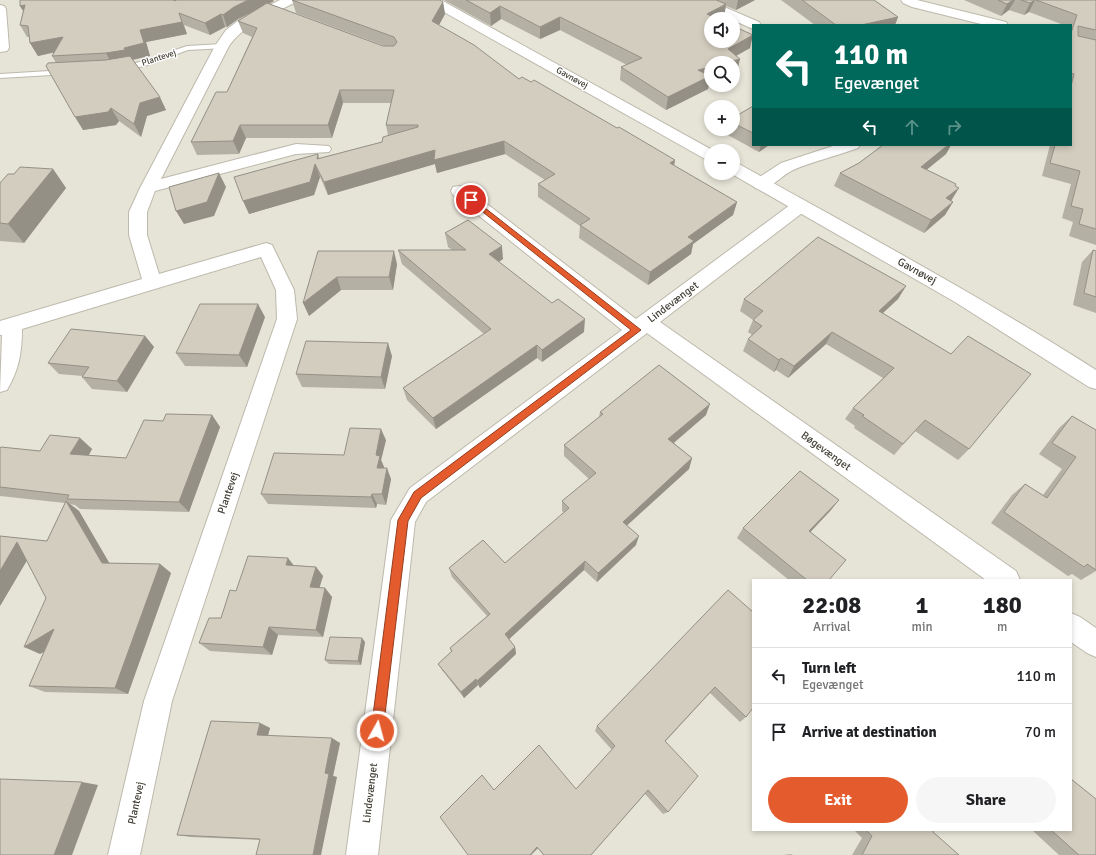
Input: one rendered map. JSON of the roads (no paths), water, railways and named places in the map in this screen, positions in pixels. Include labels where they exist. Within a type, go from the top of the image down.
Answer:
[{"type":"street","points":[[152,282],[138,234],[138,212],[148,188],[222,46],[231,33],[244,23],[278,12],[290,0]]},
{"type":"street","name":"Gavnøvej","points":[[432,0],[704,152]]},
{"type":"street","points":[[698,0],[752,24]]},
{"type":"street","points":[[907,0],[916,4],[996,24]]},
{"type":"street","points":[[0,9],[2,48]]},
{"type":"street","points":[[761,184],[787,167],[849,146]]},
{"type":"street","points":[[148,188],[296,149],[323,149]]},
{"type":"street","name":"Gavnøvej","points":[[740,172],[938,282],[1045,347],[1096,381]]},
{"type":"street","name":"Bøgevænget","points":[[459,190],[641,326],[1006,579]]},
{"type":"street","name":"Lindevænget","points":[[362,855],[403,520],[418,495],[800,206]]},
{"type":"street","name":"Plantevej","points":[[0,384],[4,378],[11,356],[6,326],[266,249],[285,290],[287,319],[158,701],[124,855]]},
{"type":"street","points":[[1072,627],[1096,644]]},
{"type":"lane","name":"Plantevej","points":[[113,69],[142,64],[187,48],[222,46]]},
{"type":"lane","points":[[0,76],[74,71]]}]
